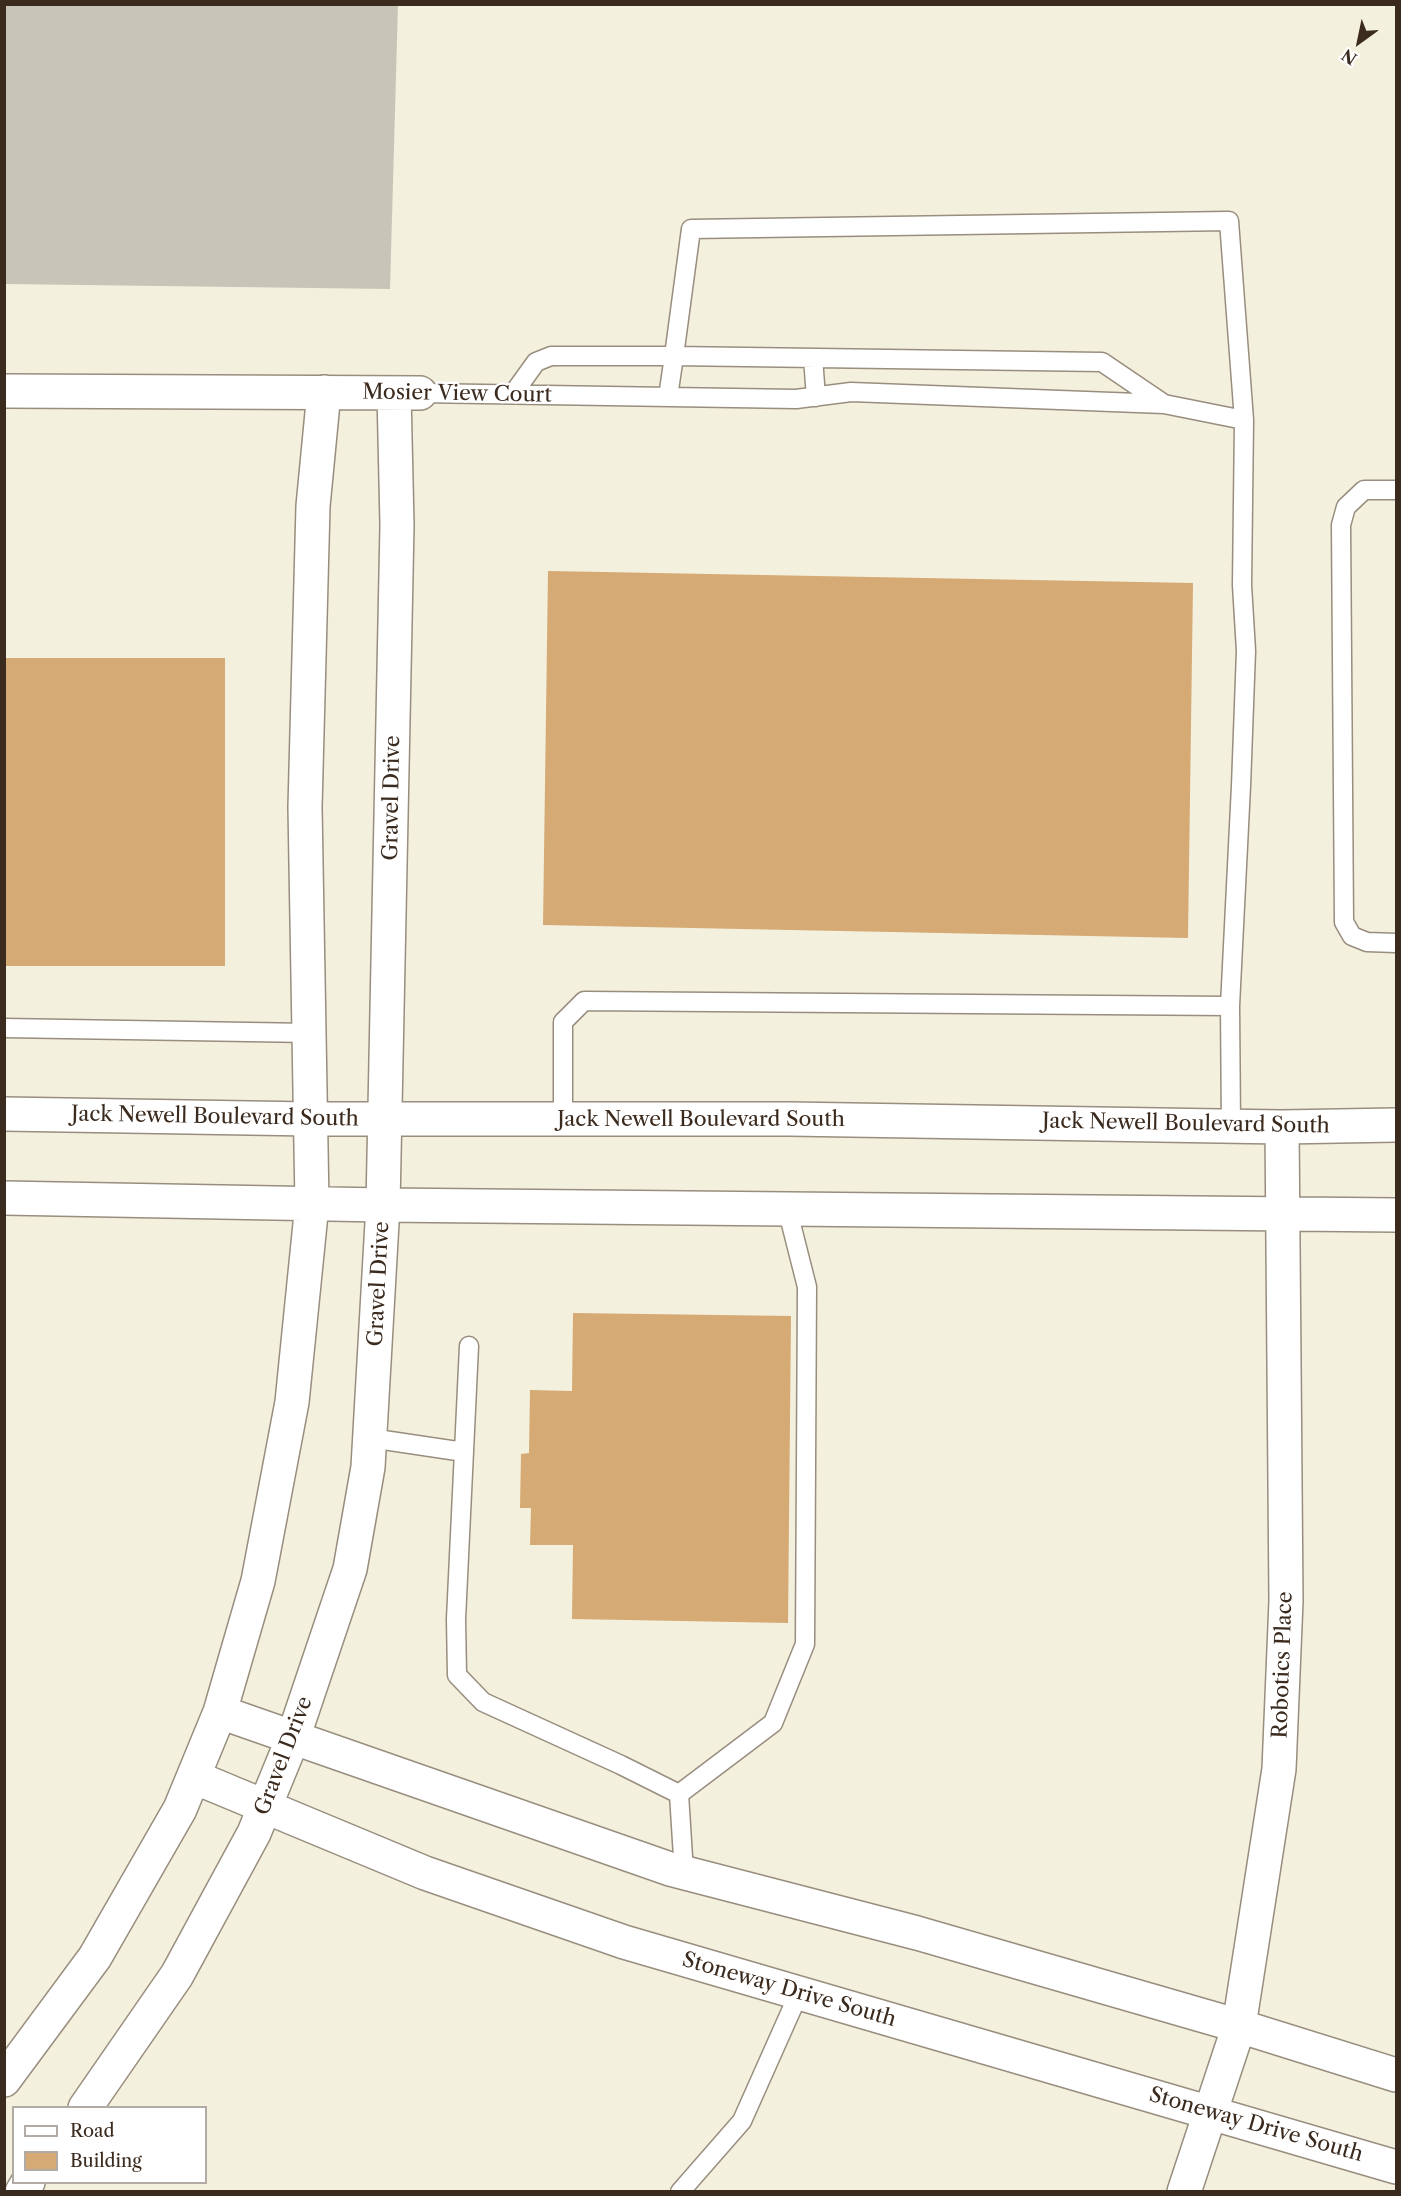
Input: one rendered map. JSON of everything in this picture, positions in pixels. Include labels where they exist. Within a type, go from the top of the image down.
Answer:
[{"type":"street","name":"Mosier View Court","points":[[4,391],[407,393]]},
{"type":"street","points":[[4,2080],[95,1957],[180,1809],[220,1712],[258,1581],[292,1402],[312,1204],[305,807],[313,506],[324,392]]},
{"type":"street","name":"Gravel Drive","points":[[86,2106],[177,1976],[254,1833],[293,1738],[350,1569],[368,1467],[383,1205],[397,525],[407,393]]},
{"type":"street","name":"Jack Newell Boulevard South","points":[[4,1114],[386,1120],[789,1119],[1282,1127],[1396,1125]]},
{"type":"street","name":"Robotics Place","points":[[1184,2192],[1239,2026],[1279,1769],[1286,1601],[1282,1127]]},
{"type":"street","points":[[4,1198],[383,1205],[1396,1215]]},
{"type":"street","points":[[220,1712],[684,1873],[917,1933],[1239,2026],[1396,2075]]},
{"type":"street","name":"Stoneway Drive South","points":[[194,1776],[447,1880],[624,1942],[1396,2167]]},
{"type":"lane","points":[[668,397],[691,229],[1229,221],[1244,420],[1242,585],[1246,651],[1230,1006],[1231,1126]]},
{"type":"lane","points":[[513,394],[536,362],[551,356],[1102,362],[1164,404],[1244,420]]},
{"type":"lane","points":[[813,358],[816,397]]},
{"type":"lane","name":"Mosier View Court","points":[[407,393],[796,399],[851,392],[1164,404]]},
{"type":"lane","points":[[1396,490],[1364,490],[1346,507],[1341,525],[1344,922],[1352,936],[1367,942],[1396,943]]},
{"type":"lane","points":[[563,1119],[563,1022],[584,1001],[1230,1006]]},
{"type":"lane","points":[[4,1028],[310,1033]]},
{"type":"lane","points":[[678,1794],[773,1723],[805,1644],[807,1287],[787,1208]]},
{"type":"lane","points":[[469,1346],[456,1619],[458,1675],[483,1702],[678,1794]]},
{"type":"lane","points":[[370,1438],[464,1452]]},
{"type":"lane","points":[[678,1794],[684,1873]]},
{"type":"lane","points":[[680,2192],[742,2121],[800,1993]]},
{"type":"shaded area","points":[[5,4],[398,5],[390,289],[5,284]]},
{"type":"building","points":[[548,571],[1193,583],[1188,938],[543,925]]},
{"type":"building","points":[[4,658],[225,658],[225,966],[4,966]]},
{"type":"building","points":[[573,1313],[791,1316],[788,1623],[572,1619],[573,1545],[530,1545],[531,1508],[520,1508],[521,1454],[529,1453],[530,1390],[572,1391]]}]
